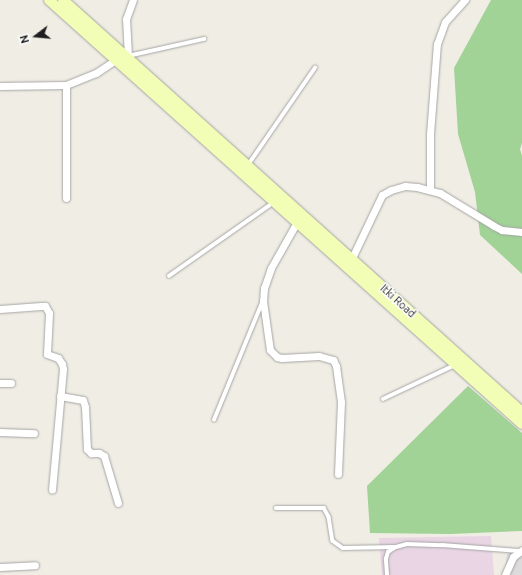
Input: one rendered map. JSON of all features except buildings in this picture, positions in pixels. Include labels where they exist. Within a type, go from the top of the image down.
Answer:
[{"type":"main road","points":[[49,0],[125,58]]},
{"type":"main road","points":[[63,0],[125,58],[248,179],[522,424]]},
{"type":"main road","name":"Itki Road","points":[[125,58],[252,168],[351,260],[522,412]]},
{"type":"street","points":[[0,86],[66,85],[96,73],[125,58],[126,19],[133,0]]},
{"type":"street","points":[[430,190],[430,134],[437,44],[445,22],[465,0]]},
{"type":"street","points":[[66,85],[66,198]]},
{"type":"street","points":[[351,260],[382,195],[390,190],[405,186],[440,193],[498,228],[512,232],[522,232]]},
{"type":"street","points":[[297,222],[266,279],[263,301],[270,350],[273,354],[282,358],[323,357],[333,360],[336,366],[341,408],[338,474]]},
{"type":"street","points":[[0,309],[41,306],[48,309],[47,354],[58,358],[62,364],[52,489]]},
{"type":"street","points":[[0,383],[11,383]]},
{"type":"street","points":[[60,396],[83,400],[85,407],[87,449],[91,453],[99,453],[104,456],[118,503]]},
{"type":"street","points":[[0,432],[34,433]]},
{"type":"street","points":[[505,575],[513,557],[521,550]]},
{"type":"street","points":[[0,567],[35,565]]},
{"type":"lane","points":[[125,58],[204,39]]},
{"type":"lane","points":[[252,168],[315,68]]},
{"type":"lane","points":[[169,276],[270,199]]},
{"type":"lane","points":[[214,420],[263,301]]},
{"type":"lane","points":[[382,399],[456,365]]},
{"type":"lane","points":[[276,508],[324,508],[329,517],[333,541],[343,548],[396,547],[407,544],[428,544],[521,550]]},
{"type":"lane","points":[[387,575],[386,559],[388,552],[396,547]]},
{"type":"shaded area","points":[[491,536],[494,575],[382,575],[379,538]]},
{"type":"shaded area","points":[[522,548],[522,575],[505,575],[507,554]]},
{"type":"green space","points":[[491,0],[522,0],[522,143],[520,149],[522,156],[522,274],[480,235],[475,192],[458,134],[454,68]]},
{"type":"green space","points":[[468,386],[522,433],[522,531],[450,534],[370,533],[367,486]]}]
